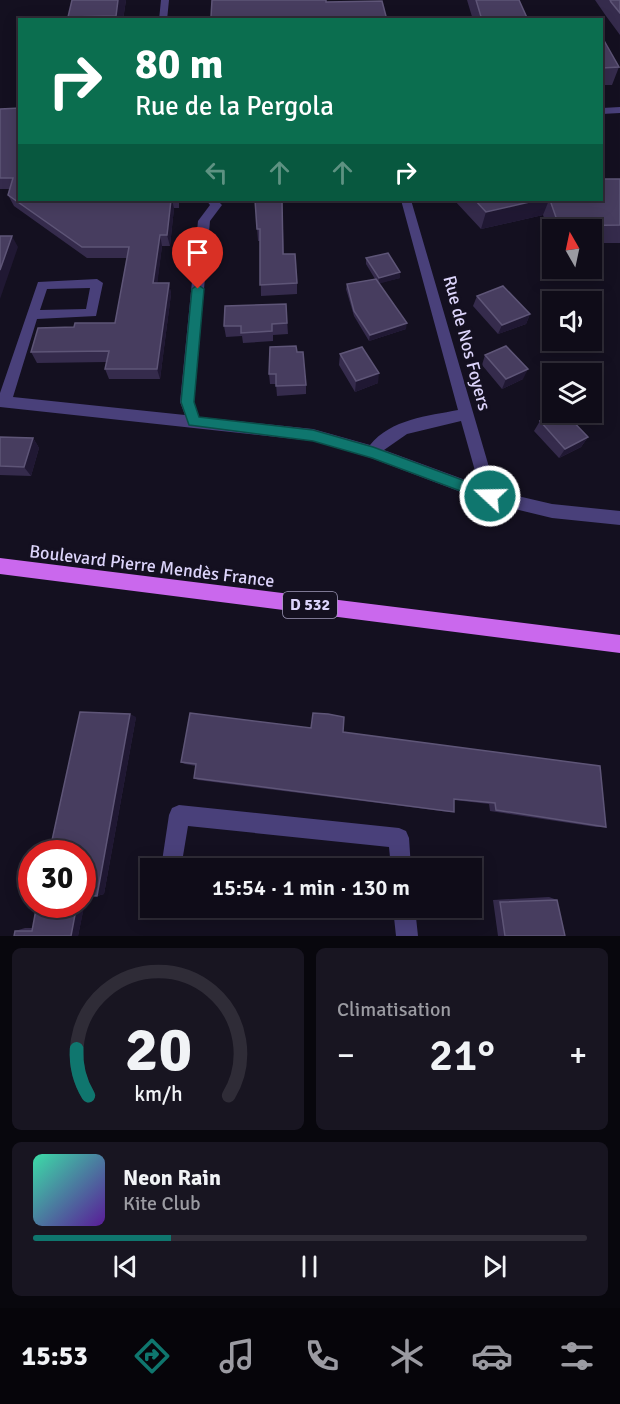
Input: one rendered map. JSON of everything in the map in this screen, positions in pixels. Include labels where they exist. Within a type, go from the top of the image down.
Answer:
[{"type":"main road","name":"Boulevard Pierre Mendès France","points":[[0,566],[620,644]]},
{"type":"street","points":[[163,18],[165,0]]},
{"type":"street","points":[[603,111],[620,110]]},
{"type":"street","name":"Rue de Nos Foyers","points":[[406,201],[490,496]]},
{"type":"street","points":[[194,422],[187,402],[204,221],[214,202]]},
{"type":"street","points":[[32,315],[92,313],[97,283],[42,285],[2,401],[313,435],[373,452],[490,496],[552,511],[620,518]]},
{"type":"street","points":[[373,452],[377,445],[398,431],[466,414]]},
{"type":"street","points":[[173,858],[179,815],[399,838],[400,858]]},
{"type":"street","points":[[405,918],[407,936]]},
{"type":"building","points":[[72,0],[118,0],[116,16],[68,17]]},
{"type":"building","points":[[212,0],[326,0],[326,2],[382,1],[386,18],[215,18],[211,17]]},
{"type":"building","points":[[476,0],[519,0],[527,18],[481,18]]},
{"type":"building","points":[[610,0],[620,0],[620,13],[611,2]]},
{"type":"building","points":[[603,39],[619,67],[603,68]]},
{"type":"building","points":[[18,108],[18,201],[171,201],[167,235],[160,235],[153,283],[169,283],[157,369],[105,369],[109,351],[31,352],[38,328],[74,327],[75,323],[115,323],[129,247],[82,247],[8,195],[13,178],[0,178],[0,109]]},
{"type":"building","points":[[603,179],[620,179],[620,225],[602,225],[602,219],[557,219],[550,201],[603,201]]},
{"type":"building","points":[[255,201],[282,201],[283,254],[295,254],[297,283],[260,285],[260,229],[257,229]]},
{"type":"building","points":[[476,201],[534,201],[486,212]]},
{"type":"building","points":[[0,236],[12,236],[0,270]]},
{"type":"building","points":[[388,253],[400,272],[379,278],[366,258]]},
{"type":"building","points":[[376,279],[407,323],[370,335],[354,311],[347,284]]},
{"type":"building","points":[[503,286],[530,314],[502,325],[477,296]]},
{"type":"building","points":[[286,304],[287,323],[272,324],[272,331],[241,333],[241,326],[224,326],[225,306]]},
{"type":"building","points":[[296,346],[297,352],[303,352],[306,385],[276,386],[276,374],[269,374],[270,347]]},
{"type":"building","points":[[506,346],[528,369],[506,379],[485,355]]},
{"type":"building","points":[[362,347],[379,373],[356,381],[340,354]]},
{"type":"building","points":[[542,420],[542,423],[575,423],[588,437],[565,449],[540,421]]},
{"type":"building","points":[[0,437],[33,438],[24,467],[0,466]]},
{"type":"building","points":[[80,712],[130,714],[97,896],[96,840],[52,840]]},
{"type":"building","points":[[190,713],[311,728],[313,713],[328,714],[344,717],[343,732],[600,766],[606,827],[496,810],[495,803],[454,799],[454,812],[194,778],[196,764],[181,762]]},
{"type":"building","points":[[557,900],[565,936],[505,936],[500,902]]},
{"type":"building","points":[[34,918],[74,918],[71,936],[14,936],[15,931],[32,931]]},
{"type":"route","points":[[198,289],[187,402],[194,422],[313,435],[373,452],[490,496]]}]
